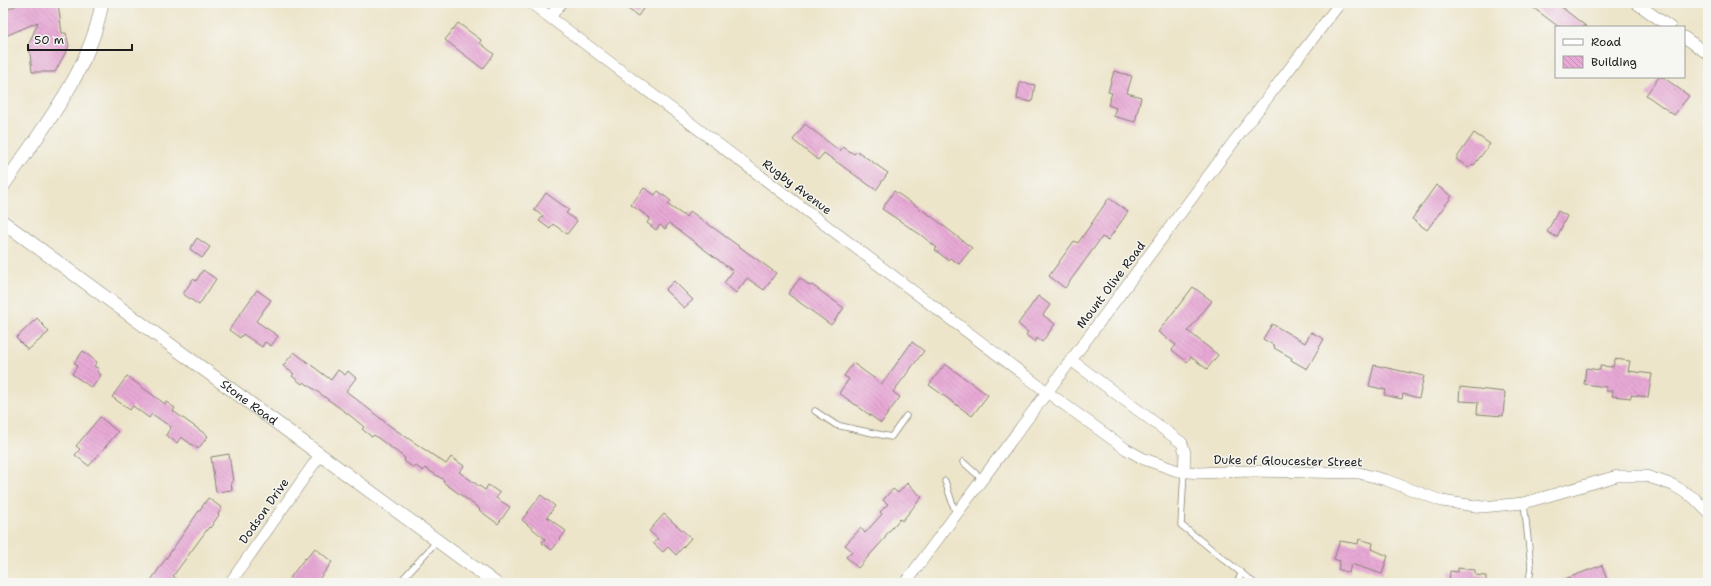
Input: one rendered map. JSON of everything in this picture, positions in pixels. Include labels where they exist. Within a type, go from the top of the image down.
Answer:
[{"type":"street","points":[[3,186],[68,92],[92,41],[102,3]]},
{"type":"street","name":"Rugby Avenue","points":[[531,3],[1047,392]]},
{"type":"street","points":[[550,17],[561,3]]},
{"type":"street","name":"Mount Olive Road","points":[[905,583],[1232,144],[1340,3]]},
{"type":"street","points":[[1636,3],[1669,26]]},
{"type":"street","points":[[1685,38],[1708,54]]},
{"type":"street","name":"Stone Road","points":[[3,222],[495,583]]},
{"type":"street","points":[[1071,360],[1182,443],[1185,453],[1184,471]]},
{"type":"street","name":"Duke of Gloucester Street","points":[[1047,392],[1126,449],[1144,459],[1178,471],[1199,473],[1248,471],[1359,474],[1386,480],[1442,501],[1482,507],[1524,503],[1617,476],[1646,476],[1673,485],[1694,498],[1708,512]]},
{"type":"street","name":"Dodson Drive","points":[[230,583],[320,455]]},
{"type":"lane","points":[[814,411],[836,425],[891,438],[906,416]]},
{"type":"lane","points":[[963,462],[982,479]]},
{"type":"lane","points":[[1184,471],[1181,525],[1254,583]]},
{"type":"lane","points":[[944,481],[956,514]]},
{"type":"lane","points":[[1524,503],[1531,566],[1529,583]]},
{"type":"lane","points":[[399,583],[431,550],[437,541]]},
{"type":"lane","points":[[1237,583],[1241,574]]},
{"type":"building","points":[[22,3],[58,3],[62,33],[66,33],[69,46],[55,72],[32,72],[29,44],[38,22],[3,37],[3,11]]},
{"type":"building","points":[[619,3],[647,3],[638,16]]},
{"type":"building","points":[[1527,3],[1556,3],[1586,26],[1558,26]]},
{"type":"building","points":[[458,23],[481,40],[480,43],[494,54],[483,69],[445,40]]},
{"type":"building","points":[[1114,71],[1132,76],[1127,93],[1141,97],[1135,122],[1113,116],[1116,108],[1108,105],[1112,93],[1108,92]]},
{"type":"building","points":[[1658,78],[1664,78],[1689,96],[1674,115],[1646,95]]},
{"type":"building","points":[[1020,82],[1035,85],[1032,102],[1017,99]]},
{"type":"building","points":[[805,124],[840,151],[843,147],[854,154],[857,151],[888,173],[876,190],[824,153],[818,160],[793,140]]},
{"type":"building","points":[[1474,133],[1490,144],[1474,165],[1472,164],[1469,168],[1456,159]]},
{"type":"building","points":[[1436,185],[1452,196],[1427,230],[1412,219]]},
{"type":"building","points":[[644,188],[655,195],[658,191],[671,201],[668,205],[686,217],[690,211],[776,273],[764,290],[747,278],[736,293],[724,283],[733,271],[669,223],[665,229],[660,225],[656,230],[647,223],[650,218],[631,205]]},
{"type":"building","points":[[894,191],[931,216],[972,248],[959,264],[950,258],[948,260],[935,250],[937,248],[921,235],[882,209]]},
{"type":"building","points":[[546,193],[569,210],[566,213],[577,221],[567,234],[553,224],[550,229],[539,221],[543,216],[534,210]]},
{"type":"building","points":[[1109,198],[1128,212],[1108,240],[1102,237],[1065,288],[1049,276],[1074,241],[1078,243]]},
{"type":"building","points":[[1558,211],[1567,216],[1557,237],[1547,232]]},
{"type":"building","points":[[197,238],[210,247],[202,258],[190,249]]},
{"type":"building","points":[[203,270],[216,279],[199,305],[183,294],[193,279],[196,281]]},
{"type":"building","points":[[800,278],[844,308],[831,325],[788,294]]},
{"type":"building","points":[[674,281],[693,300],[684,308],[665,290]]},
{"type":"building","points":[[1193,287],[1212,301],[1188,331],[1218,355],[1207,369],[1191,357],[1187,362],[1172,350],[1176,345],[1158,332]]},
{"type":"building","points":[[257,290],[271,300],[256,321],[278,336],[271,346],[265,342],[262,347],[243,334],[240,338],[229,330]]},
{"type":"building","points":[[1038,296],[1050,305],[1043,315],[1055,324],[1042,342],[1037,338],[1035,342],[1026,335],[1028,332],[1018,324]]},
{"type":"building","points":[[37,318],[49,332],[28,350],[16,338]]},
{"type":"building","points":[[1272,324],[1305,343],[1311,332],[1324,339],[1307,369],[1291,360],[1292,358],[1274,348],[1275,346],[1263,339]]},
{"type":"building","points":[[912,342],[924,351],[893,392],[900,397],[881,423],[839,393],[849,379],[844,376],[853,363],[882,384]]},
{"type":"building","points":[[83,351],[97,362],[94,366],[99,369],[97,372],[101,375],[92,388],[72,374],[77,366],[74,363]]},
{"type":"building","points":[[294,352],[331,380],[338,370],[345,375],[348,371],[356,378],[346,391],[390,426],[446,464],[451,457],[464,466],[459,472],[485,490],[488,485],[500,493],[496,498],[510,507],[498,524],[443,482],[444,480],[425,468],[423,471],[416,466],[414,468],[404,461],[405,458],[374,435],[372,437],[362,429],[364,427],[352,417],[304,382],[302,384],[292,376],[294,374],[283,366]]},
{"type":"building","points":[[1615,359],[1630,361],[1628,371],[1652,374],[1648,397],[1631,395],[1631,398],[1612,396],[1613,391],[1606,391],[1606,387],[1584,384],[1586,368],[1600,370],[1600,366],[1613,367]]},
{"type":"building","points":[[945,364],[988,395],[972,416],[929,385]]},
{"type":"building","points":[[1374,365],[1424,376],[1419,398],[1403,394],[1402,399],[1384,395],[1386,390],[1369,386]]},
{"type":"building","points":[[127,376],[165,404],[166,402],[175,408],[173,411],[208,436],[198,449],[181,437],[177,443],[166,435],[171,427],[152,414],[149,418],[133,406],[130,410],[112,397]]},
{"type":"building","points":[[1460,387],[1505,392],[1503,416],[1477,414],[1478,402],[1459,401]]},
{"type":"building","points":[[100,417],[118,432],[89,466],[75,455],[80,449],[76,446]]},
{"type":"building","points":[[229,454],[233,482],[231,482],[232,490],[216,492],[211,457]]},
{"type":"building","points":[[907,483],[922,497],[902,521],[900,519],[858,568],[846,557],[852,551],[845,545],[861,528],[865,533],[882,514],[880,512],[888,504],[883,500],[893,489],[898,493]]},
{"type":"building","points":[[541,495],[555,506],[547,517],[566,531],[552,550],[542,543],[545,539],[522,520]]},
{"type":"building","points":[[208,498],[222,508],[210,528],[209,527],[173,576],[182,583],[149,583]]},
{"type":"building","points":[[664,514],[691,538],[676,555],[668,547],[663,552],[653,543],[658,539],[649,531]]},
{"type":"building","points":[[1359,539],[1373,543],[1372,549],[1388,556],[1382,574],[1351,564],[1349,573],[1338,569],[1340,561],[1334,559],[1340,541],[1358,544]]},
{"type":"building","points":[[315,548],[332,562],[316,583],[286,583],[305,558],[306,559]]},
{"type":"building","points":[[1602,565],[1608,583],[1557,583],[1557,582]]},
{"type":"building","points":[[1458,568],[1475,570],[1475,575],[1486,576],[1486,583],[1449,583],[1450,571],[1458,572]]}]
